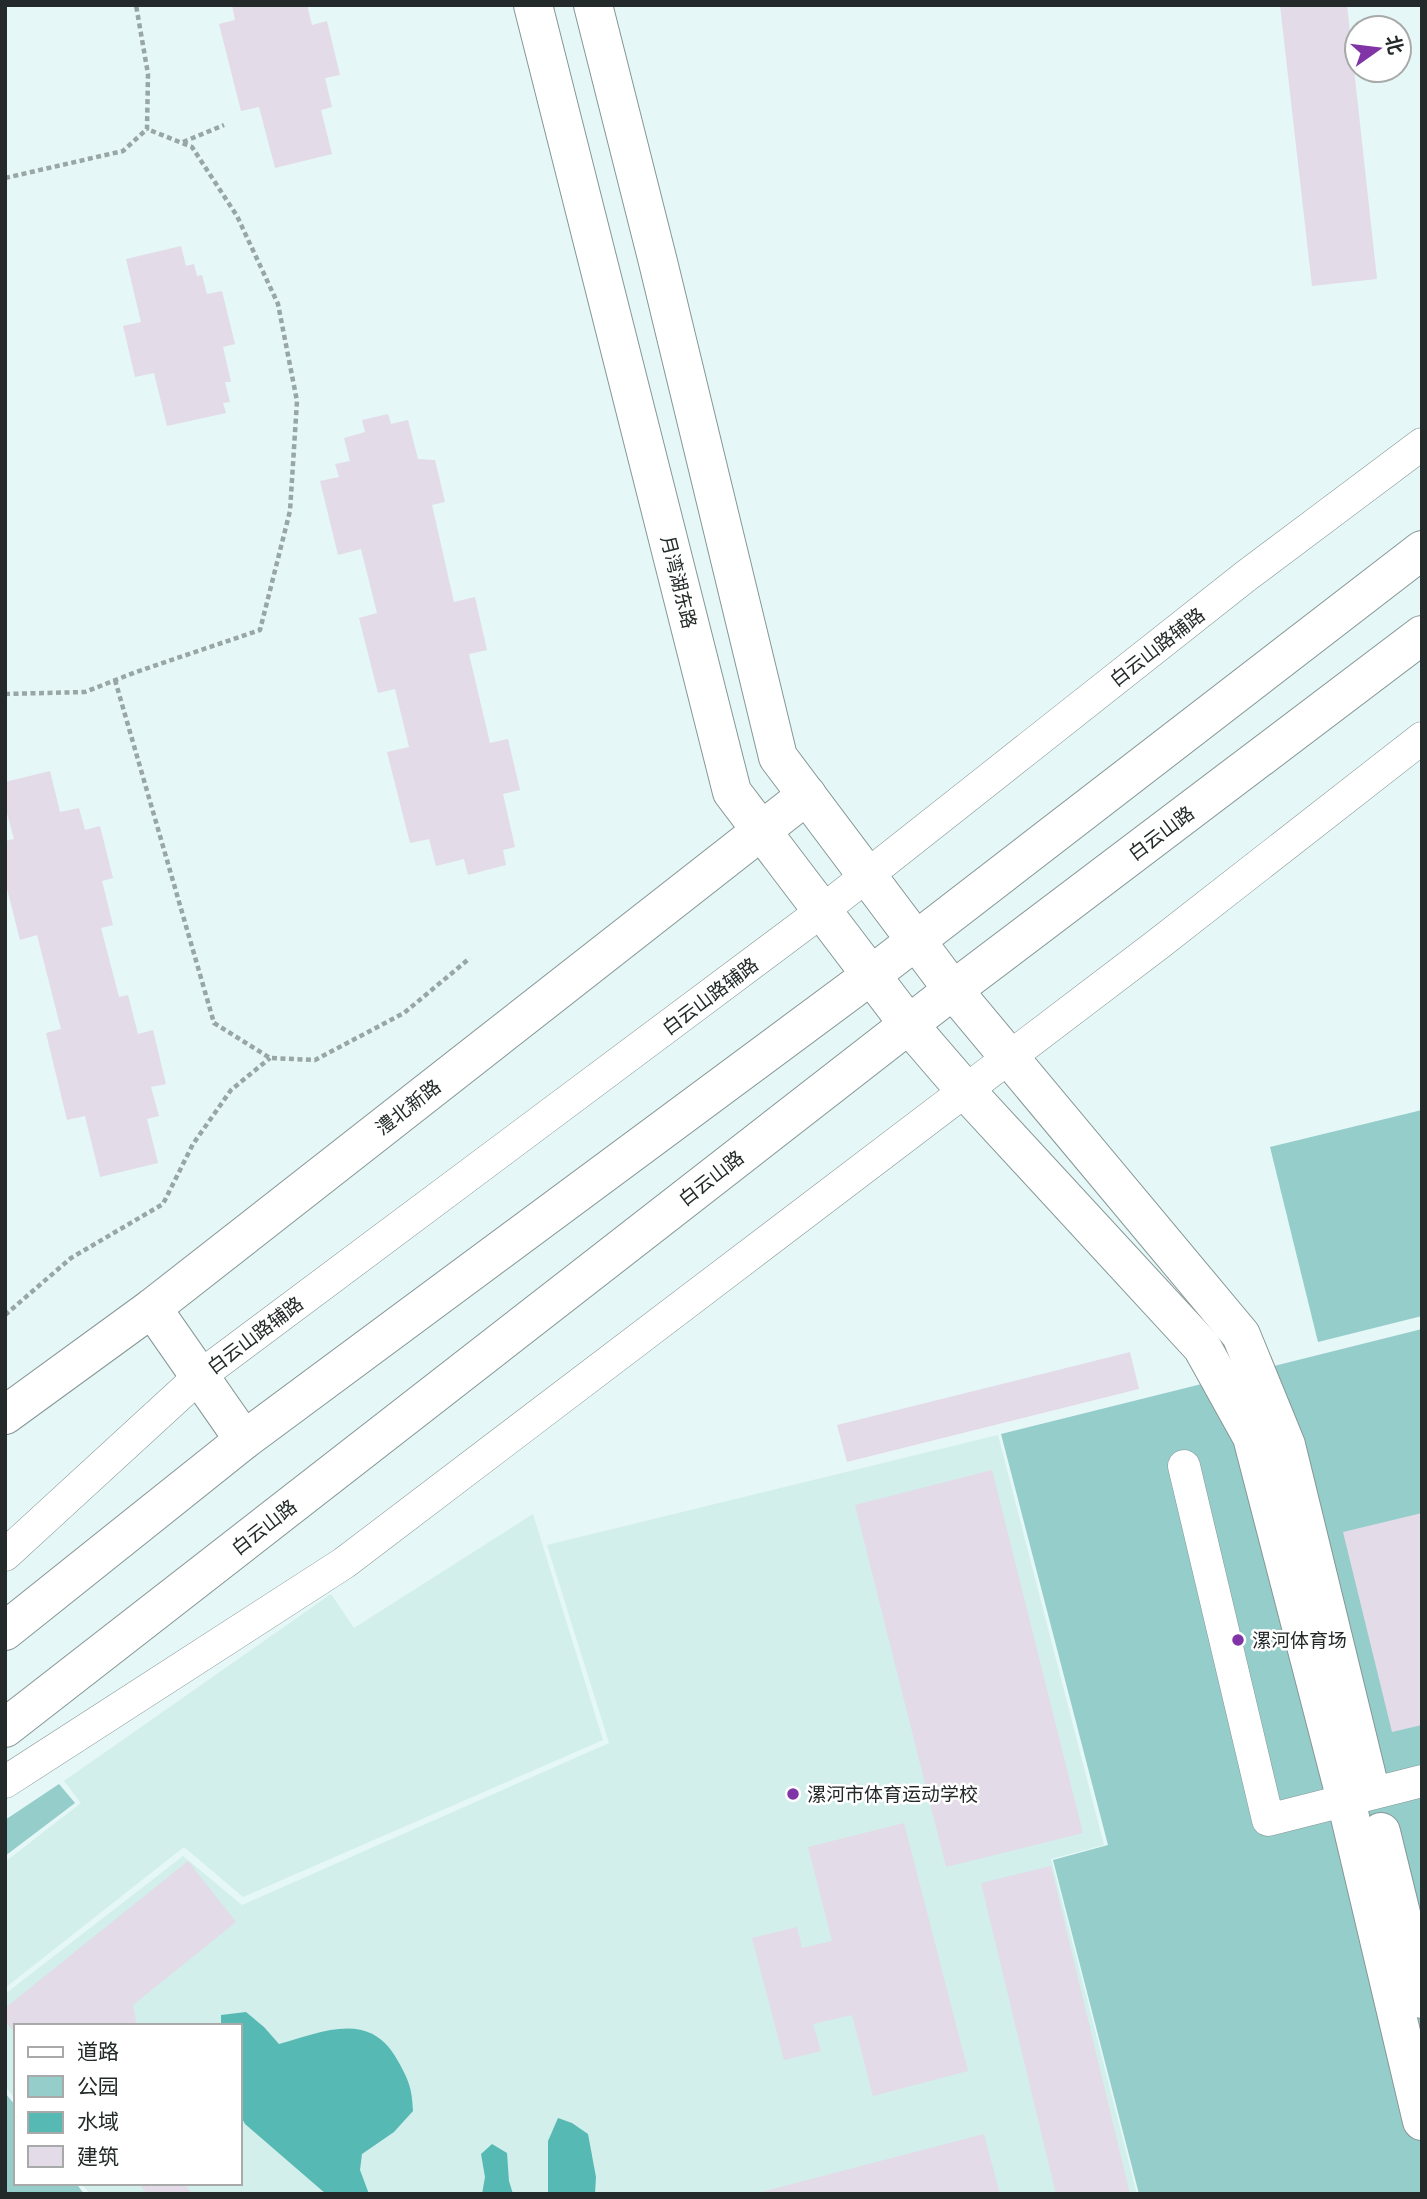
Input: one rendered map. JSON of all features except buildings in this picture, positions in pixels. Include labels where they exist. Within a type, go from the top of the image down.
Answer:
[{"type":"main road","name":"月湾湖东路","points":[[533,5],[732,792],[909,1024],[965,1090],[1202,1347],[1252,1437],[1359,1797]]},
{"type":"main road","points":[[593,5],[662,276],[778,757],[953,990],[1241,1335],[1286,1445],[1359,1797],[1422,2122]]},
{"type":"main road","points":[[5,1631],[243,1440],[870,976],[1422,550]]},
{"type":"main road","name":"白云山路","points":[[5,1728],[953,990],[1422,635]]},
{"type":"main road","name":"澧北新路","points":[[5,1415],[152,1308],[807,795]]},
{"type":"main road","points":[[152,1308],[243,1440]]},
{"type":"main road","points":[[1359,1797],[1421,1994]]},
{"type":"street","name":"白云山路辅路","points":[[5,1555],[200,1376],[822,911],[1246,576],[1422,444]]},
{"type":"street","points":[[5,1783],[345,1563],[1157,945],[1422,738]]},
{"type":"street","points":[[1184,1466],[1268,1820],[1422,1781]]},
{"type":"path","points":[[5,178],[123,151],[147,129],[149,74],[136,5]]},
{"type":"path","points":[[182,143],[224,125]]},
{"type":"path","points":[[5,694],[85,692],[260,630],[290,511],[297,401],[278,304],[237,216],[192,147],[147,129]]},
{"type":"path","points":[[115,680],[214,1023],[270,1058],[316,1060],[404,1013],[470,958]]},
{"type":"path","points":[[5,1315],[71,1258],[163,1204],[193,1144],[232,1090],[270,1058]]},
{"type":"shaded area","name":"漯河市体育运动学校","points":[[998,1435],[1104,1845],[1051,1859],[1137,2194],[90,2194],[83,2185],[242,2185],[242,2024],[14,2024],[14,2097],[5,2086],[5,1994],[183,1856],[242,1905],[609,1743],[547,1545]]},
{"type":"shaded area","points":[[533,1514],[603,1740],[243,1897],[184,1847],[5,1988],[5,1862],[81,1803],[64,1781],[331,1594],[354,1628]]},
{"type":"green space","points":[[1422,1110],[1422,1316],[1318,1342],[1270,1147]]},
{"type":"green space","name":"漯河体育场","points":[[1422,1329],[1422,2194],[1139,2194],[1053,1860],[1108,1845],[1001,1434]]},
{"type":"green space","points":[[59,1784],[75,1803],[5,1856],[5,1820]]},
{"type":"green space","points":[[5,2093],[14,2104],[14,2185],[77,2185],[84,2194],[5,2194]]},
{"type":"water","points":[[246,2012],[279,2044],[344,2028],[374,2035],[387,2045],[405,2074],[412,2096],[413,2111],[394,2132],[362,2154],[360,2170],[369,2194],[326,2194],[245,2124],[242,2119],[242,2024],[221,2024],[221,2015]]},
{"type":"water","points":[[558,2118],[572,2123],[588,2134],[596,2177],[595,2194],[548,2194],[548,2141]]},
{"type":"water","points":[[492,2144],[507,2153],[513,2194],[482,2194],[485,2177],[481,2154]]},
{"type":"place","name":"漯河体育场","points":[[1238,1640]]},
{"type":"place","name":"漯河市体育运动学校","points":[[793,1794]]}]
